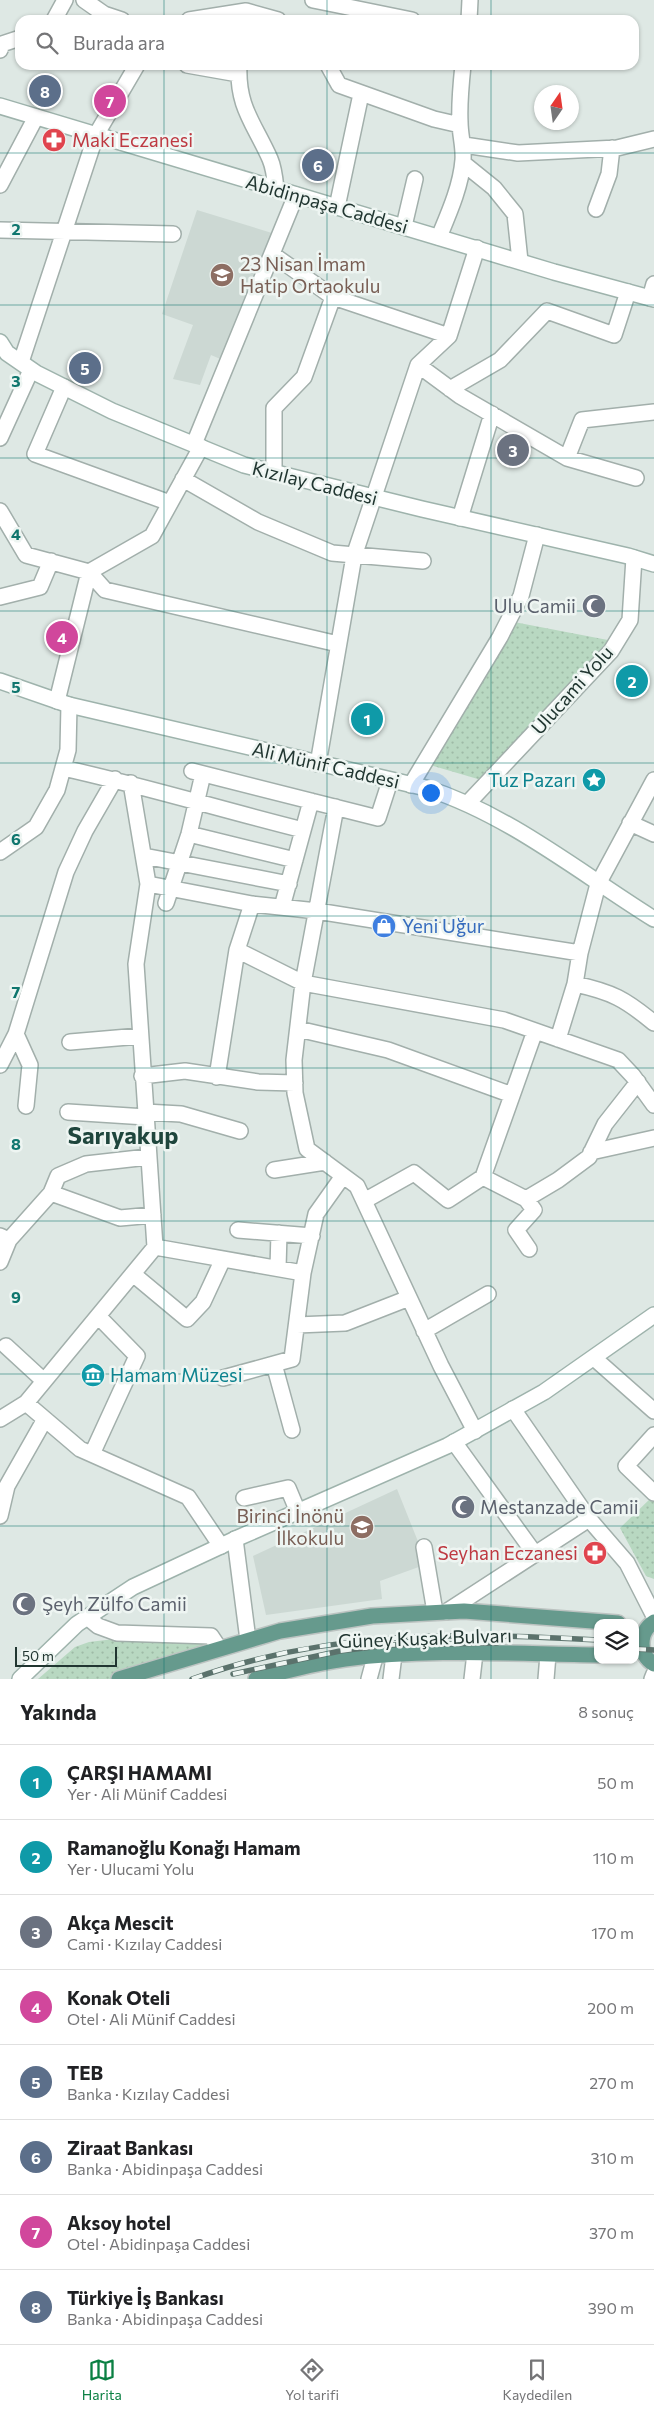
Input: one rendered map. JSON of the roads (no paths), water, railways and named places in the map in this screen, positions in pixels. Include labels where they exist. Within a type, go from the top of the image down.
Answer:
[{"type":"main road","name":"Güney Kuşak Bulvarı","points":[[119,1679],[280,1631],[372,1616],[464,1610],[594,1621]]},
{"type":"main road","points":[[645,1659],[642,1640],[648,1622]]},
{"type":"main road","name":"Güney Kuşak Bulvarı","points":[[256,1679],[337,1661],[394,1655],[475,1653],[594,1655]]},
{"type":"street","points":[[57,15],[66,0]]},
{"type":"street","points":[[84,0],[100,15]]},
{"type":"street","points":[[313,0],[387,15]]},
{"type":"street","points":[[469,15],[470,0]]},
{"type":"street","points":[[218,15],[246,10],[262,15]]},
{"type":"street","points":[[0,50],[2,44],[15,40]]},
{"type":"street","points":[[0,438],[26,366],[65,232],[96,135],[134,70]]},
{"type":"street","points":[[238,70],[238,87],[250,122],[271,160],[276,189]]},
{"type":"street","points":[[330,70],[338,85],[434,119],[460,125]]},
{"type":"street","points":[[439,237],[453,203],[463,163],[464,145],[460,125],[459,96],[462,70]]},
{"type":"street","points":[[337,206],[361,94]]},
{"type":"street","name":"Abidinpaşa Caddesi","points":[[0,106],[520,261],[628,292],[653,294]]},
{"type":"street","points":[[2,178],[36,117]]},
{"type":"street","points":[[464,145],[518,154],[612,148],[654,139]]},
{"type":"street","points":[[596,209],[609,174],[612,148]]},
{"type":"street","points":[[463,163],[494,188],[515,214],[520,261]]},
{"type":"street","points":[[404,226],[415,179]]},
{"type":"street","points":[[0,852],[36,827],[57,790],[68,750],[63,703],[89,572],[152,536],[198,446],[296,195]]},
{"type":"street","points":[[0,230],[173,234]]},
{"type":"street","points":[[318,764],[354,556],[372,497],[418,365],[449,336],[477,248]]},
{"type":"street","points":[[272,254],[333,297],[449,336]]},
{"type":"street","points":[[450,389],[500,360],[547,311],[614,335],[628,292]]},
{"type":"street","points":[[274,472],[274,408],[304,377],[333,297]]},
{"type":"street","name":"Kızılay Caddesi","points":[[0,342],[7,352],[26,366],[64,387],[112,411],[244,465],[654,564]]},
{"type":"street","points":[[418,365],[450,389],[567,458],[636,478]]},
{"type":"street","points":[[64,387],[35,454],[170,503]]},
{"type":"street","points":[[567,458],[582,420],[654,412]]},
{"type":"street","points":[[460,518],[492,414]]},
{"type":"street","points":[[183,478],[258,522],[332,553],[423,561]]},
{"type":"street","points":[[0,511],[26,555],[89,572],[105,590],[338,644]]},
{"type":"street","points":[[411,785],[500,637],[521,596],[537,535]]},
{"type":"street","name":"Ulucami Yolu","points":[[468,803],[611,651],[630,620],[634,558]]},
{"type":"street","points":[[0,597],[40,587],[51,561]]},
{"type":"street","name":"Ali Münif Caddesi","points":[[0,681],[63,703],[426,788],[468,803],[584,873],[598,884],[654,919]]},
{"type":"street","points":[[63,768],[131,783],[197,804],[303,830]]},
{"type":"street","points":[[166,903],[172,889],[197,804],[197,773],[336,806],[378,818],[390,781]]},
{"type":"street","points":[[0,1066],[16,1034],[66,872],[85,831],[115,780]]},
{"type":"street","points":[[558,1039],[575,984],[580,953],[598,884],[654,780]]},
{"type":"street","points":[[0,1419],[26,1403],[155,1248],[136,964],[148,884],[131,783]]},
{"type":"street","points":[[282,907],[312,801]]},
{"type":"street","points":[[336,806],[303,983],[294,1060],[295,1083],[307,1149],[357,1186],[424,1331],[475,1430]]},
{"type":"street","points":[[630,823],[654,834]]},
{"type":"street","points":[[189,834],[295,860]]},
{"type":"street","points":[[144,856],[289,884]]},
{"type":"street","points":[[148,884],[252,904],[317,911],[580,953]]},
{"type":"street","points":[[217,1077],[237,950],[252,904]]},
{"type":"street","points":[[237,950],[303,983],[504,1020],[618,1060],[638,1082],[654,1105]]},
{"type":"street","points":[[575,984],[601,990],[628,1001],[654,1023]]},
{"type":"street","points":[[298,1028],[388,1050],[512,1095]]},
{"type":"street","points":[[364,1201],[414,1173],[448,1200],[483,1177],[535,1031]]},
{"type":"street","points":[[16,1034],[30,1064],[26,1106]]},
{"type":"street","points":[[70,1042],[140,1036]]},
{"type":"street","points":[[142,1076],[185,1071],[258,1082],[295,1083]]},
{"type":"street","points":[[526,1199],[558,1180],[588,1157],[605,1124],[638,1082]]},
{"type":"street","points":[[68,1112],[145,1115],[181,1114],[240,1131]]},
{"type":"street","points":[[591,1152],[654,1138]]},
{"type":"street","points":[[0,1262],[5,1238],[51,1193],[58,1176],[86,1164],[148,1157]]},
{"type":"street","points":[[274,1170],[325,1162]]},
{"type":"street","points":[[223,1378],[292,1359],[303,1273],[316,1214],[343,1176]]},
{"type":"street","points":[[483,1177],[526,1199],[534,1210],[516,1230],[529,1249]]},
{"type":"street","points":[[51,1193],[120,1218],[153,1215]]},
{"type":"street","points":[[238,1230],[312,1236]]},
{"type":"street","points":[[278,1268],[279,1233]]},
{"type":"street","points":[[155,1248],[303,1273]]},
{"type":"street","points":[[134,1274],[187,1319],[203,1302],[223,1259]]},
{"type":"street","points":[[424,1331],[488,1294]]},
{"type":"street","points":[[297,1325],[345,1322],[409,1298]]},
{"type":"street","points":[[20,1679],[76,1624],[133,1587],[228,1542],[454,1442],[544,1392],[654,1315]]},
{"type":"street","points":[[92,1454],[137,1356],[98,1316]]},
{"type":"street","points":[[6,1346],[44,1381]]},
{"type":"street","points":[[594,1358],[654,1411]]},
{"type":"street","points":[[274,1364],[292,1430]]},
{"type":"street","points":[[26,1403],[80,1449],[188,1497],[228,1542],[248,1640]]},
{"type":"street","points":[[513,1410],[589,1519],[627,1563],[648,1622]]},
{"type":"street","points":[[0,1516],[7,1486],[45,1419]]},
{"type":"street","points":[[654,1435],[626,1466],[654,1493]]},
{"type":"street","points":[[454,1442],[535,1554]]},
{"type":"street","points":[[244,1498],[288,1488],[298,1512]]},
{"type":"street","points":[[424,1547],[441,1612],[589,1519]]},
{"type":"street","points":[[87,1617],[98,1626],[117,1633],[211,1636],[220,1648]]},
{"type":"street","points":[[472,1679],[475,1653]]},
{"type":"street","points":[[391,1679],[394,1655]]},
{"type":"street","points":[[546,1679],[548,1655]]},
{"type":"street","points":[[369,1679],[375,1657]]},
{"type":"street","points":[[652,1679],[654,1674]]},
{"type":"railway","points":[[192,1679],[243,1663],[293,1651],[393,1638],[493,1636],[594,1640]]},
{"type":"railway","points":[[233,1674],[340,1651],[388,1645],[497,1643]]},
{"type":"railway","points":[[639,1649],[654,1650]]},
{"type":"place","name":"Türkiye İş Bankası","points":[[45,91]]},
{"type":"place","name":"Aksoy hotel","points":[[110,101]]},
{"type":"place","name":"Maki Eczanesi","points":[[54,140]]},
{"type":"place","name":"Ziraat Bankası","points":[[318,165]]},
{"type":"place","name":"23 Nisan İmam Hatip Ortaokulu","points":[[222,275]]},
{"type":"place","name":"TEB","points":[[85,368]]},
{"type":"place","name":"Akça Mescit","points":[[513,450]]},
{"type":"place","name":"Ulu Camii","points":[[594,606]]},
{"type":"place","name":"Konak Oteli","points":[[62,637]]},
{"type":"place","name":"Ramanoğlu Konağı Hamam","points":[[632,681]]},
{"type":"place","name":"ÇARŞI HAMAMI","points":[[367,719]]},
{"type":"place","name":"Tuz Pazarı","points":[[594,780]]},
{"type":"place","name":"Yeni Uğur","points":[[384,926]]},
{"type":"place","name":"Hamam Müzesi","points":[[93,1375]]},
{"type":"place","name":"Mestanzade Camii","points":[[463,1507]]},
{"type":"place","name":"Birinci İnönü İlkokulu","points":[[362,1527]]},
{"type":"place","name":"Seyhan Eczanesi","points":[[595,1553]]},
{"type":"place","name":"Şeyh Zülfo Camii","points":[[24,1604]]},
{"type":"district","name":"Sarıyakup","points":[[123,1136]]}]
